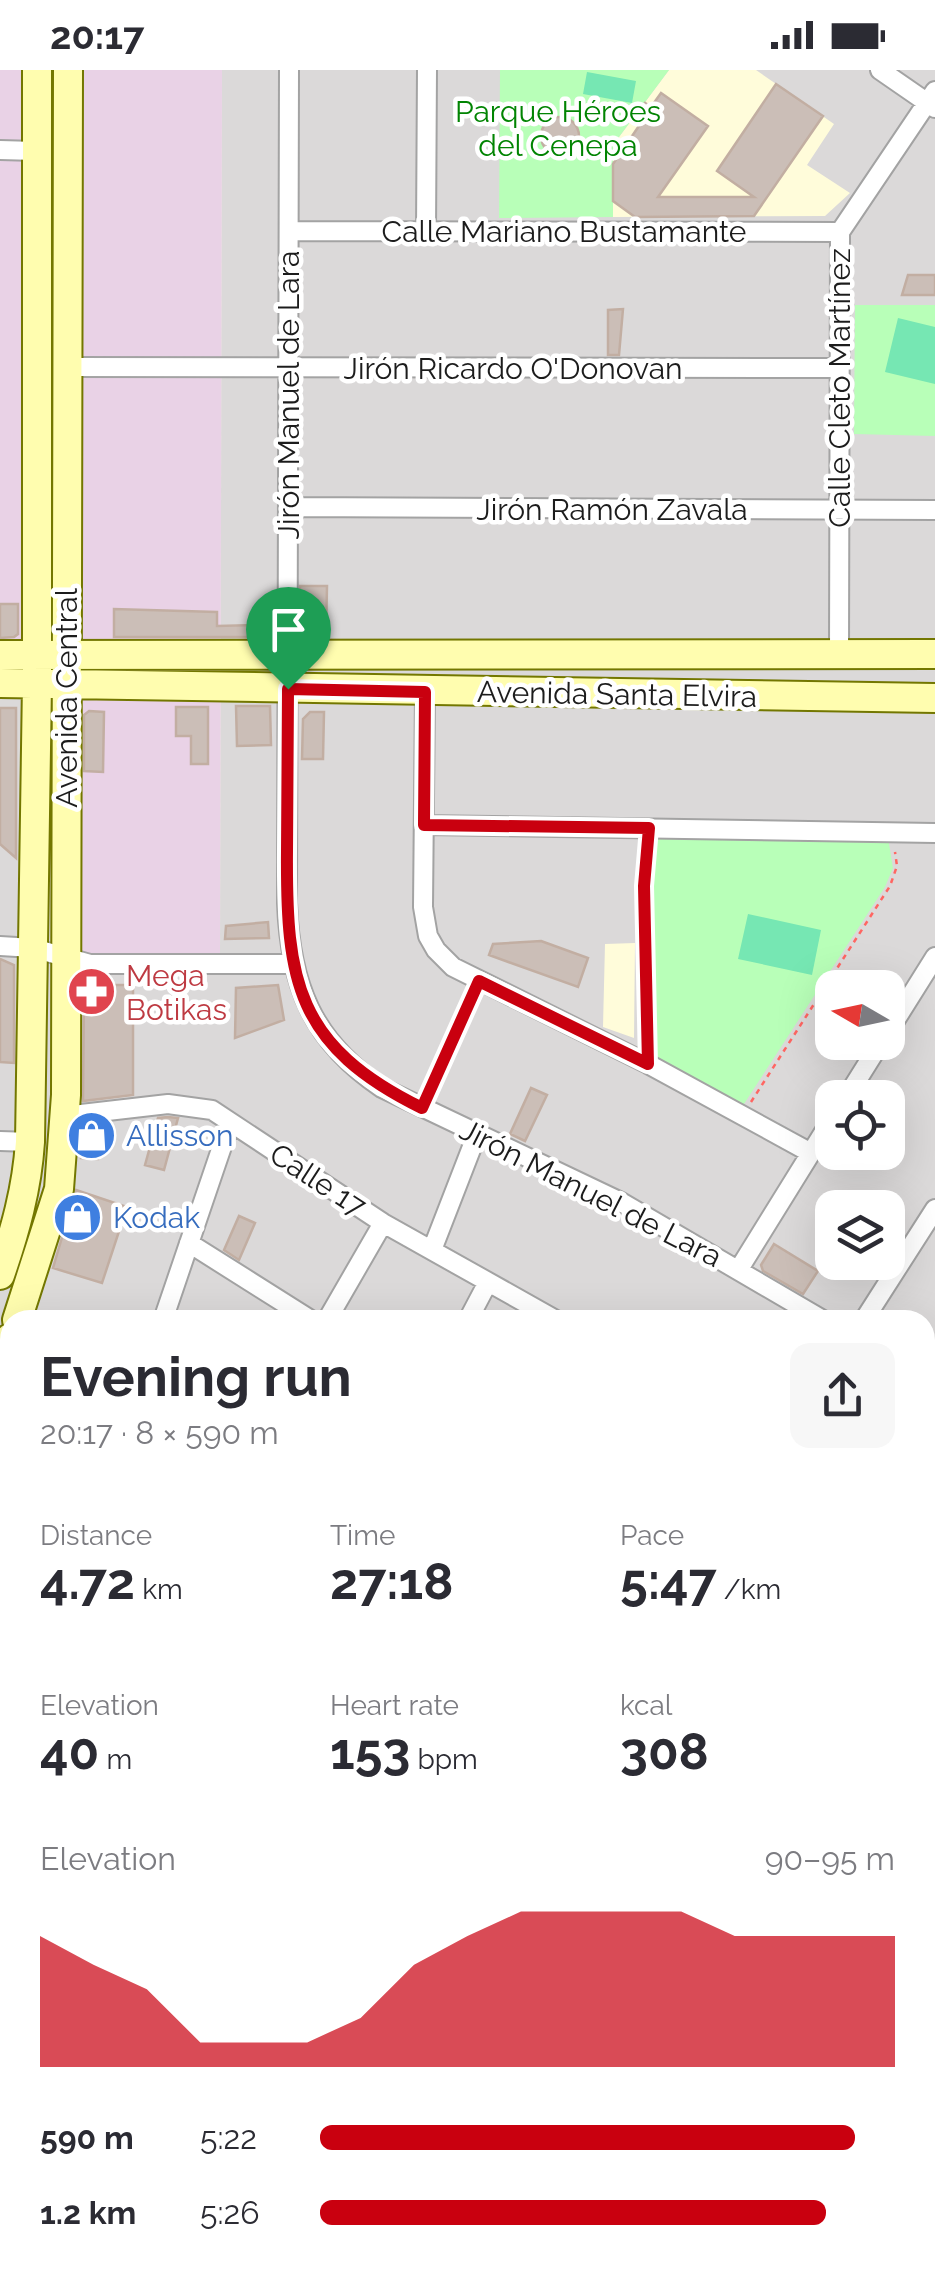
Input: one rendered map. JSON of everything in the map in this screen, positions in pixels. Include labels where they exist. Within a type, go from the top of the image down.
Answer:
[{"type":"main road","name":"Avenida Central","points":[[19,1310],[59,1189],[64,1116],[66,958],[46,675],[35,152],[37,70]]},
{"type":"main road","name":"Avenida Central","points":[[0,1275],[17,1224],[28,1170],[33,948],[46,675],[66,656],[68,70]]},
{"type":"main road","name":"Avenida Santa Elvira","points":[[66,656],[935,654]]},
{"type":"main road","name":"Avenida Santa Elvira","points":[[0,655],[46,675]]},
{"type":"main road","name":"Avenida Santa Elvira","points":[[0,683],[46,675],[288,689],[935,698]]},
{"type":"street","name":"Jirón Manuel de Lara","points":[[290,70],[287,902],[292,964],[306,1004],[341,1054],[382,1088],[621,1202],[807,1310]]},
{"type":"street","points":[[426,231],[428,70]]},
{"type":"street","points":[[880,70],[932,101]]},
{"type":"street","name":"Calle Cleto Martínez","points":[[839,654],[840,232],[932,101]]},
{"type":"street","points":[[0,150],[35,152]]},
{"type":"street","name":"Calle Mariano Bustamante","points":[[289,231],[840,232]]},
{"type":"street","name":"Jirón Ricardo O'Donovan","points":[[67,367],[840,368]]},
{"type":"street","name":"Jirón Ramón Zavala","points":[[288,507],[935,510]]},
{"type":"street","points":[[425,692],[423,907],[428,936],[444,960],[811,1153]]},
{"type":"street","points":[[424,825],[935,833]]},
{"type":"street","points":[[0,946],[33,948],[90,964],[292,964]]},
{"type":"street","points":[[905,1005],[935,957]]},
{"type":"street","name":"Calle 17","points":[[64,1116],[168,1104],[212,1110],[383,1223],[538,1310]]},
{"type":"street","points":[[166,1310],[230,1123]]},
{"type":"street","points":[[432,1250],[477,1134]]},
{"type":"street","points":[[0,1141],[30,1142]]},
{"type":"street","points":[[739,1269],[815,1147]]},
{"type":"street","points":[[870,1310],[935,1208]]},
{"type":"street","points":[[334,1310],[383,1223]]},
{"type":"street","points":[[189,1243],[294,1310]]},
{"type":"street","points":[[473,1310],[488,1282]]},
{"type":"path","points":[[648,1064],[644,886],[649,828]]},
{"type":"path","points":[[742,1116],[890,886],[897,866],[893,833]]},
{"type":"path","points":[[422,1108],[479,981]]},
{"type":"shaded area","points":[[0,70],[222,70],[220,958],[85,956],[51,938],[50,671],[0,669]]},
{"type":"shaded area","points":[[222,70],[935,70],[935,1310],[0,1310],[0,669],[51,670],[220,957]]},
{"type":"shaded area","points":[[669,70],[756,70],[834,124],[807,165],[850,193],[825,216],[613,217],[613,145]]},
{"type":"shaded area","points":[[635,943],[634,1038],[603,1027],[605,944]]},
{"type":"green space","name":"Parque Héroes del Cenepa","points":[[500,70],[669,70],[613,145],[613,217],[499,218]]},
{"type":"green space","points":[[587,72],[636,81],[632,103],[583,94]]},
{"type":"green space","points":[[855,305],[935,305],[935,436],[854,434]]},
{"type":"green space","points":[[898,318],[935,327],[935,384],[885,372]]},
{"type":"green space","points":[[652,831],[888,838],[893,868],[885,887],[831,970],[815,970],[815,995],[742,1107],[651,1057],[648,885]]},
{"type":"green space","points":[[748,914],[821,930],[812,975],[738,959]]},
{"type":"building","points":[[776,84],[823,116],[754,216],[635,217],[613,201],[613,164],[643,120],[635,115],[645,103],[651,107],[661,93],[708,126],[658,197],[754,197],[717,171]]},
{"type":"building","points":[[560,117],[574,122],[579,136],[574,150],[560,155],[546,150],[541,136],[546,122]]},
{"type":"building","points":[[908,275],[935,275],[935,295],[902,295]]},
{"type":"building","points":[[623,309],[619,355],[608,355],[608,310]]},
{"type":"building","points":[[300,586],[327,586],[326,637],[300,637]]},
{"type":"building","points":[[0,604],[18,604],[18,634],[14,637],[0,638]]},
{"type":"building","points":[[258,607],[273,607],[274,632],[269,637],[114,637],[114,609],[217,612],[217,626],[258,625]]},
{"type":"building","points":[[236,706],[270,706],[271,745],[237,746]]},
{"type":"building","points":[[176,707],[208,707],[208,764],[191,764],[191,736],[176,736]]},
{"type":"building","points":[[0,708],[16,708],[16,858],[0,844]]},
{"type":"building","points":[[89,711],[104,712],[103,772],[84,771],[84,715]]},
{"type":"building","points":[[310,712],[324,712],[323,759],[302,759],[303,719]]},
{"type":"building","points":[[268,922],[269,938],[225,939],[226,926]]},
{"type":"building","points":[[541,941],[588,958],[578,987],[489,955],[493,944]]},
{"type":"building","points":[[0,959],[14,965],[14,1063],[0,1062]]},
{"type":"building","points":[[90,985],[133,985],[133,1095],[83,1101],[84,990]]},
{"type":"building","points":[[278,985],[284,1020],[235,1038],[236,988]]},
{"type":"building","points":[[531,1088],[547,1095],[525,1141],[510,1134]]},
{"type":"building","points":[[158,1118],[178,1118],[164,1170],[145,1165]]},
{"type":"building","points":[[100,1124],[98,1159],[81,1158],[83,1126]]},
{"type":"building","points":[[76,1190],[127,1207],[102,1283],[53,1268]]},
{"type":"building","points":[[239,1216],[255,1223],[239,1260],[224,1250]]},
{"type":"building","points":[[774,1244],[815,1269],[815,1276],[803,1294],[763,1271],[761,1265]]},
{"type":"place","name":"Mega Botikas","points":[[91,992]]},
{"type":"place","name":"Allisson","points":[[91,1135]]},
{"type":"place","name":"Kodak","points":[[78,1217]]},
{"type":"route","points":[[288,689],[425,692],[424,825],[649,828],[644,886],[648,1064],[479,981],[422,1108],[370,1080],[341,1054],[306,1004],[292,964],[287,902],[288,689]]}]
